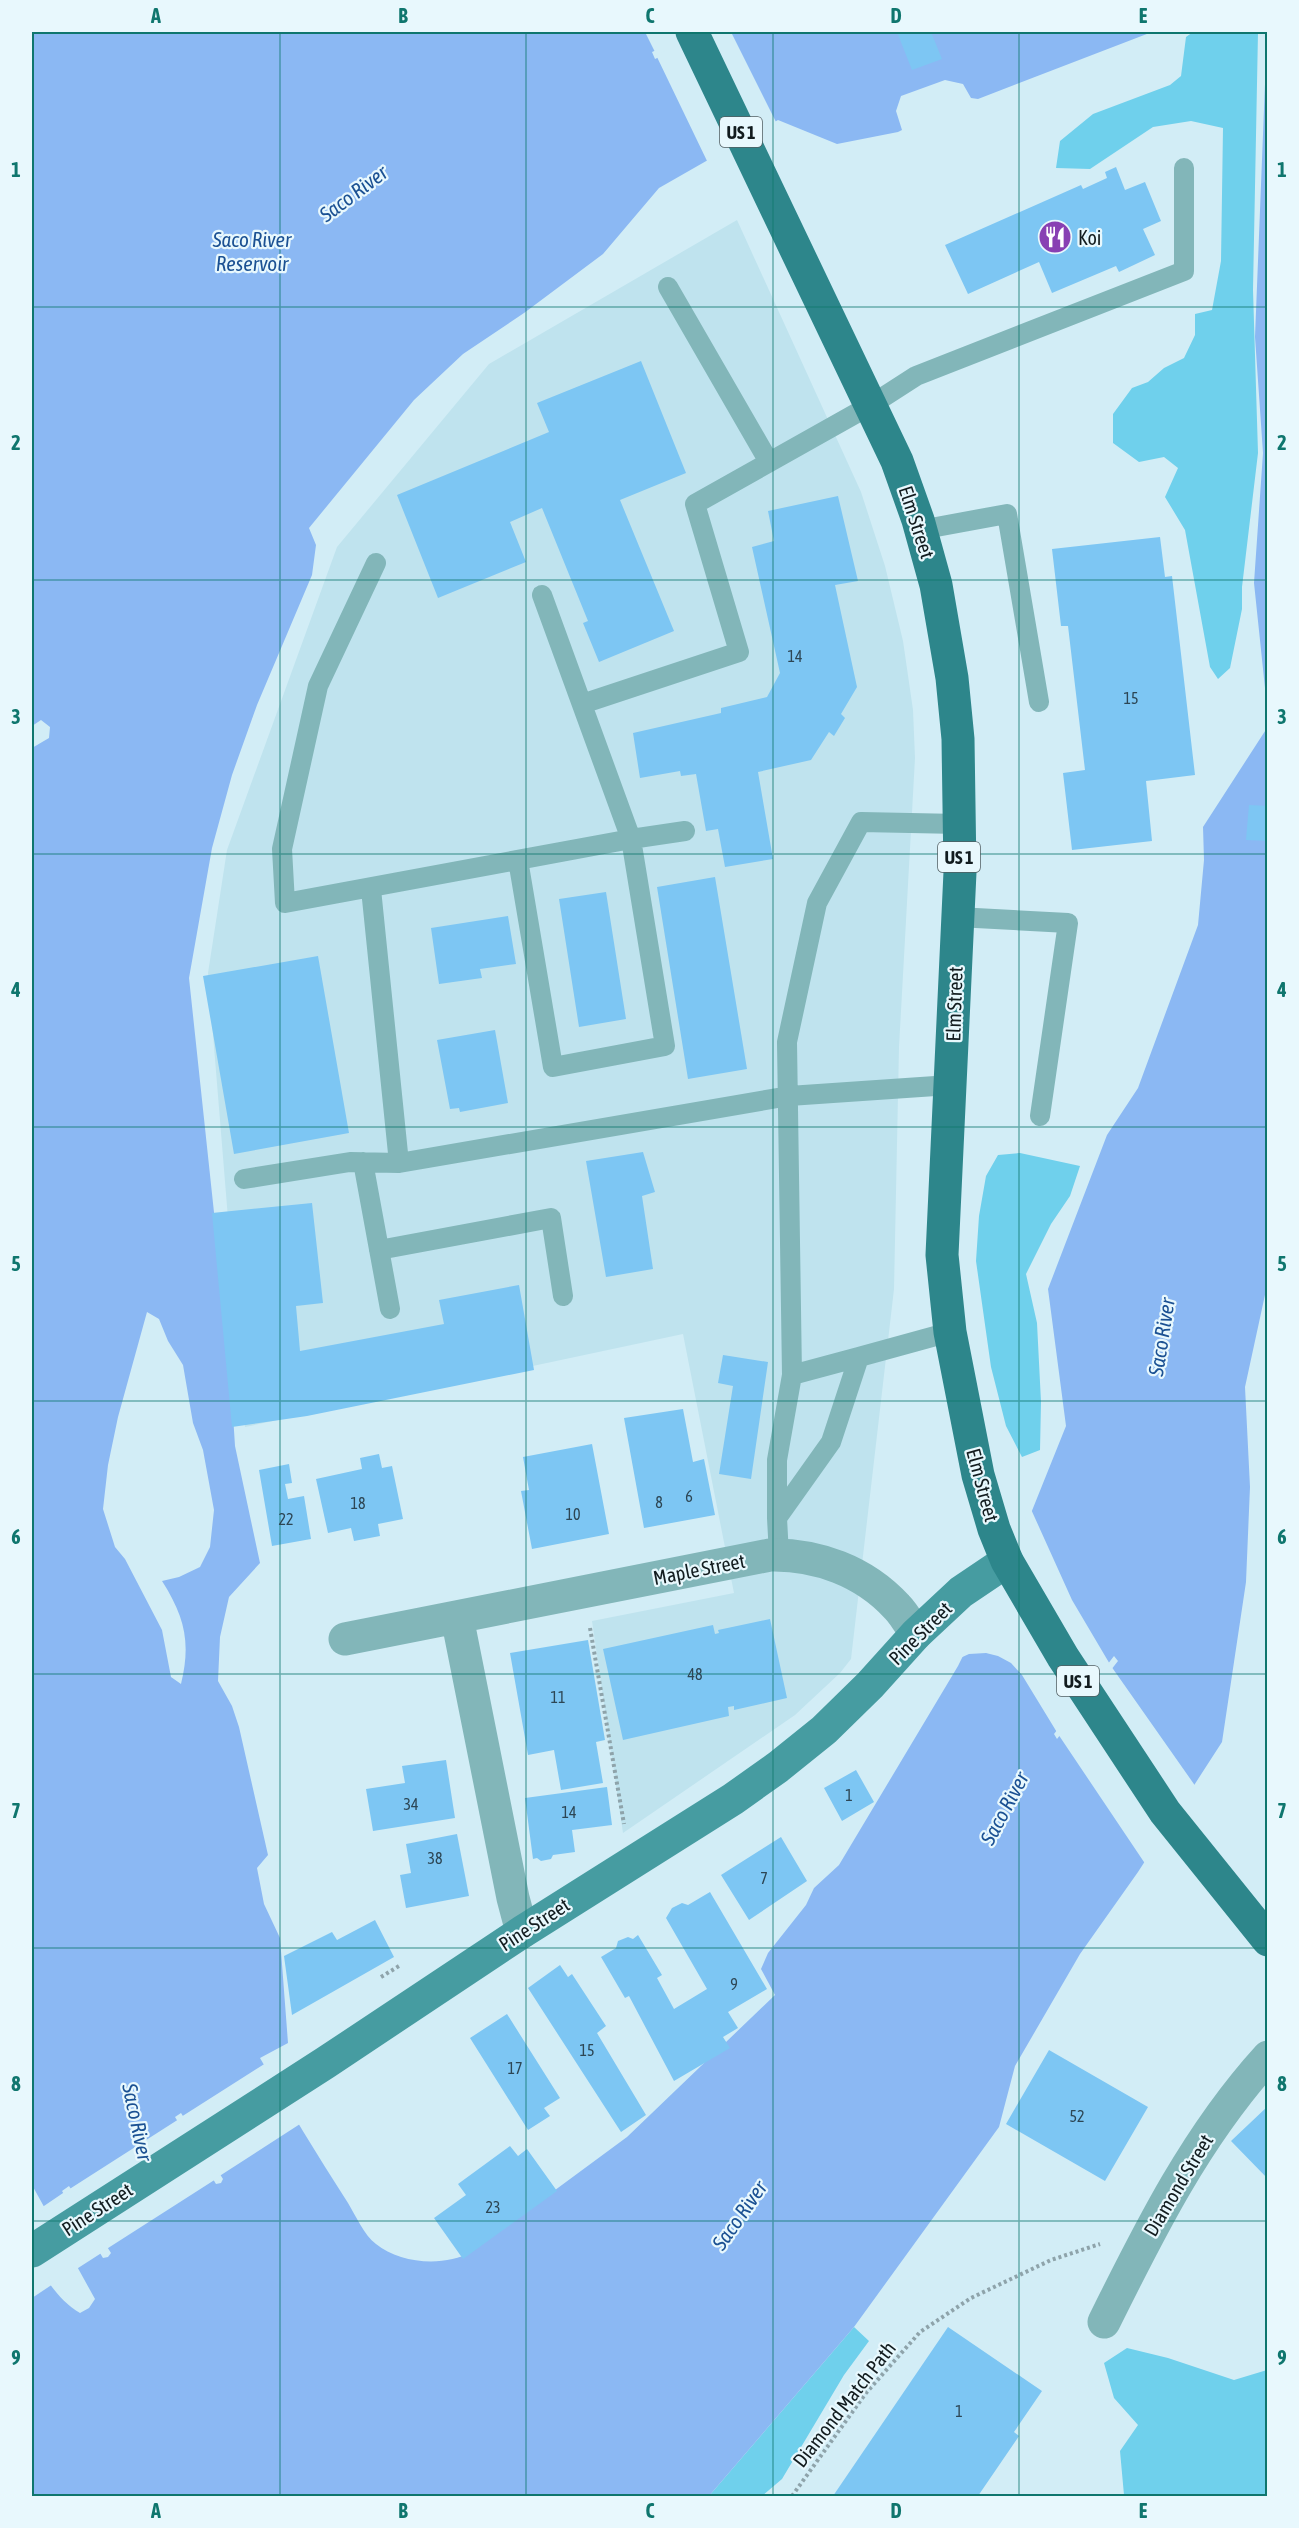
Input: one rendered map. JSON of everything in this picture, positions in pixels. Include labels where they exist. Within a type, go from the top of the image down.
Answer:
[{"type":"main road","name":"Elm Street","points":[[692,32],[897,461],[936,585],[952,678],[958,739],[959,824],[942,1255],[950,1332],[961,1398],[987,1509],[1008,1561],[1063,1657],[1142,1779],[1187,1842],[1268,1940]]},
{"type":"street","name":"Maple Street","points":[[345,1639],[779,1555],[818,1559],[840,1566],[864,1579],[898,1607],[916,1634]]},
{"type":"street","name":"Pine Street","points":[[32,2251],[325,2063],[522,1932],[733,1799],[824,1730],[870,1685],[916,1634],[961,1592],[1008,1561]]},
{"type":"street","points":[[457,1617],[513,1898],[522,1932]]},
{"type":"street","name":"Diamond Street","points":[[1104,2322],[1150,2229],[1209,2132],[1238,2090],[1268,2057]]},
{"type":"lane","points":[[582,704],[739,652],[695,504],[871,405],[916,376],[1184,271],[1184,168]]},
{"type":"lane","points":[[668,287],[769,462]]},
{"type":"lane","points":[[920,530],[1008,514],[1040,702]]},
{"type":"lane","points":[[376,563],[318,686],[282,849],[285,903],[685,831]]},
{"type":"lane","points":[[518,860],[553,1067],[665,1046],[631,839],[542,595]]},
{"type":"lane","points":[[779,1555],[777,1460],[792,1375],[787,1041],[818,903],[861,822],[959,824]]},
{"type":"lane","points":[[371,889],[399,1163]]},
{"type":"lane","points":[[957,917],[1068,923],[1040,1116]]},
{"type":"lane","points":[[244,1179],[350,1162],[399,1163],[789,1096],[950,1086]]},
{"type":"lane","points":[[363,1162],[390,1309]]},
{"type":"lane","points":[[379,1250],[551,1218],[563,1296]]},
{"type":"lane","points":[[792,1375],[950,1332]]},
{"type":"lane","points":[[777,1518],[831,1442],[859,1357]]},
{"type":"path","points":[[584,1592],[624,1824]]},
{"type":"path","name":"Diamond Match Path","points":[[792,2496],[866,2393],[920,2332],[971,2298],[1051,2260],[1150,2229]]},
{"type":"shaded area","points":[[1193,32],[1258,32],[1253,290],[1258,453],[1242,587],[1242,609],[1230,668],[1218,679],[1210,667],[1185,530],[1165,497],[1178,468],[1164,457],[1139,462],[1113,443],[1113,414],[1132,388],[1148,382],[1164,368],[1184,358],[1195,335],[1195,314],[1212,310],[1221,261],[1223,128],[1191,121],[1153,127],[1090,169],[1056,168],[1060,141],[1093,114],[1170,85],[1181,76],[1186,37]]},
{"type":"shaded area","points":[[737,220],[861,492],[885,566],[903,641],[913,710],[915,758],[899,1047],[894,1289],[851,1659],[840,1673],[795,1715],[623,1833],[592,1621],[734,1593],[683,1334],[245,1427],[208,973],[227,850],[337,547],[489,364]]},
{"type":"shaded area","points":[[1020,1153],[1080,1166],[1070,1196],[1051,1224],[1026,1274],[1037,1323],[1041,1402],[1040,1450],[1022,1457],[1006,1426],[991,1367],[976,1261],[979,1216],[986,1176],[998,1155]]},
{"type":"shaded area","points":[[854,2327],[869,2341],[844,2375],[782,2479],[762,2496],[709,2496]]},
{"type":"shaded area","points":[[1127,2348],[1168,2358],[1234,2380],[1267,2370],[1267,2496],[1121,2496],[1124,2495],[1120,2451],[1138,2425],[1114,2398],[1104,2363]]},
{"type":"water","name":"Saco River Reservoir","points":[[32,32],[697,32],[652,52],[655,59],[712,32],[1152,32],[978,99],[971,98],[963,84],[945,80],[901,96],[896,111],[902,130],[898,132],[837,144],[778,120],[659,188],[603,254],[524,313],[463,354],[414,400],[309,528],[316,545],[312,575],[257,705],[232,775],[212,848],[189,978],[229,1353],[235,1446],[260,1563],[229,1597],[220,1637],[218,1681],[232,1706],[239,1727],[268,1855],[257,1868],[264,1904],[280,1938],[288,2043],[260,2058],[368,2236],[386,2251],[397,2256],[423,2261],[449,2260],[471,2252],[627,2137],[775,1995],[761,1969],[768,1953],[806,1905],[814,1888],[839,1865],[958,1666],[1019,1543],[1066,1426],[1048,1289],[1107,1135],[1138,1088],[1198,925],[1204,860],[1203,827],[1267,728],[1268,1281],[1245,1387],[1250,1487],[1246,1582],[1222,1742],[1138,1872],[1080,1954],[1015,2066],[999,2127],[854,2327],[709,2496],[32,2496],[32,2255],[52,2287],[80,2313],[89,2308],[95,2299],[32,2185],[32,748],[49,738],[50,727],[41,720],[32,726]],"holes":[[[147,1312],[159,1319],[168,1341],[183,1365],[193,1423],[203,1450],[214,1510],[210,1547],[200,1567],[179,1577],[162,1581],[176,1607],[184,1631],[185,1656],[181,1684],[171,1677],[162,1630],[125,1559],[115,1547],[103,1509],[108,1465],[118,1417]],[[1114,1656],[1118,1661],[1057,1739],[1054,1734]],[[181,2113],[223,2179],[221,2183],[216,2184],[175,2117]],[[69,2186],[111,2253],[108,2257],[103,2258],[62,2191]]]},
{"type":"water","points":[[1267,33],[1268,707],[1254,583],[1263,453],[1255,337]]},
{"type":"pier","points":[[645,32],[700,32],[656,54]]},
{"type":"pier","points":[[705,32],[731,32],[777,124],[708,163],[656,55]]},
{"type":"pier","points":[[1030,1507],[1072,1600],[1111,1666],[1058,1734],[1022,1675],[1011,1663],[986,1653],[969,1654],[958,1659],[1016,1541]]},
{"type":"pier","points":[[1111,1666],[1196,1787],[1146,1865],[1058,1734]]},
{"type":"pier","points":[[266,2063],[300,2124],[218,2177],[181,2117]]},
{"type":"pier","points":[[179,2119],[216,2179],[105,2250],[68,2190]]},
{"type":"pier","points":[[66,2191],[103,2252],[75,2270],[41,2208]]},
{"type":"pier","points":[[32,2252],[53,2284],[32,2298]]},
{"type":"building","points":[[897,32],[931,32],[942,59],[912,70]]},
{"type":"building","name":"Koi","points":[[1116,167],[1125,190],[1145,182],[1161,221],[1143,229],[1155,255],[1119,272],[1116,266],[1052,293],[1039,262],[968,294],[945,245],[1081,185],[1083,189],[1107,178],[1105,172]]},
{"type":"building","points":[[641,361],[686,473],[620,500],[674,631],[599,662],[583,623],[588,621],[542,508],[510,522],[526,562],[438,598],[397,495],[549,432],[537,403]]},
{"type":"building","points":[[838,496],[858,581],[835,585],[857,687],[841,714],[845,718],[834,736],[829,732],[811,760],[758,772],[773,859],[725,867],[718,829],[706,831],[696,774],[681,776],[680,771],[640,778],[633,733],[721,713],[721,708],[767,697],[780,673],[752,547],[774,541],[768,511]]},
{"type":"building","points":[[1160,537],[1165,577],[1172,576],[1195,775],[1146,781],[1152,841],[1072,850],[1063,773],[1085,770],[1068,626],[1061,626],[1052,549]]},
{"type":"building","points":[[1249,805],[1268,806],[1268,841],[1246,840]]},
{"type":"building","points":[[715,877],[747,1069],[688,1079],[657,887]]},
{"type":"building","points":[[606,892],[626,1019],[579,1027],[559,899]]},
{"type":"building","points":[[508,916],[516,964],[480,969],[482,978],[439,984],[431,928]]},
{"type":"building","points":[[318,956],[349,1133],[234,1154],[203,976]]},
{"type":"building","points":[[495,1030],[508,1103],[460,1112],[459,1108],[450,1109],[437,1040]]},
{"type":"building","points":[[643,1152],[655,1192],[642,1196],[653,1269],[606,1277],[586,1161]]},
{"type":"building","points":[[312,1203],[323,1303],[296,1306],[300,1351],[444,1324],[439,1300],[519,1285],[534,1370],[307,1416],[232,1427],[212,1213]]},
{"type":"building","points":[[723,1355],[768,1362],[751,1479],[719,1474],[733,1386],[718,1383]]},
{"type":"building","points":[[683,1409],[693,1462],[704,1459],[715,1515],[644,1528],[624,1418]]},
{"type":"building","points":[[592,1444],[609,1534],[532,1549],[521,1491],[529,1490],[523,1457]]},
{"type":"building","points":[[379,1454],[382,1468],[392,1466],[403,1519],[378,1524],[380,1536],[354,1541],[351,1528],[328,1533],[316,1479],[362,1469],[360,1458]]},
{"type":"building","points":[[289,1464],[292,1483],[285,1484],[288,1499],[304,1496],[311,1539],[272,1546],[259,1470]]},
{"type":"building","points":[[770,1619],[787,1698],[734,1710],[734,1706],[728,1707],[729,1716],[623,1740],[603,1649],[713,1625],[715,1634],[719,1633],[718,1630]]},
{"type":"building","points":[[588,1640],[605,1740],[596,1742],[603,1783],[561,1790],[554,1750],[528,1755],[510,1653]]},
{"type":"building","points":[[446,1760],[455,1818],[373,1831],[366,1789],[405,1783],[402,1766]]},
{"type":"building","points":[[856,1770],[874,1802],[842,1821],[824,1788]]},
{"type":"building","points":[[607,1787],[612,1825],[572,1830],[575,1852],[553,1855],[551,1859],[541,1861],[537,1858],[533,1859],[525,1798]]},
{"type":"building","points":[[457,1834],[469,1896],[406,1908],[400,1875],[411,1873],[406,1844]]},
{"type":"building","points":[[781,1837],[807,1881],[749,1920],[721,1875]]},
{"type":"building","points":[[710,1892],[767,1989],[728,2012],[738,2028],[723,2037],[730,2048],[674,2081],[629,1996],[625,1998],[601,1957],[616,1948],[618,1941],[628,1937],[633,1939],[638,1935],[662,1975],[657,1978],[674,2009],[707,1989],[666,1918],[672,1908],[682,1903],[688,1905]]},
{"type":"building","points":[[375,1920],[394,1957],[292,2015],[284,1956],[332,1932],[337,1940]]},
{"type":"building","points":[[560,1965],[568,1977],[572,1974],[606,2026],[597,2033],[646,2115],[621,2132],[528,1988]]},
{"type":"building","points":[[507,2014],[560,2098],[544,2108],[550,2116],[528,2130],[470,2038]]},
{"type":"building","points":[[1049,2050],[1148,2107],[1105,2181],[1006,2124]]},
{"type":"building","points":[[1268,2106],[1268,2179],[1231,2141]]},
{"type":"building","points":[[510,2146],[518,2156],[527,2149],[557,2191],[463,2259],[434,2218],[466,2195],[458,2184]]},
{"type":"building","points":[[948,2327],[1042,2391],[1014,2432],[1019,2436],[978,2496],[833,2496]]},
{"type":"place","name":"Koi","points":[[1055,237]]},
{"type":"water label","name":"Saco River","points":[[353,193]]},
{"type":"water label","name":"Saco River","points":[[1161,1337]]},
{"type":"water label","name":"Saco River","points":[[1004,1808]]},
{"type":"water label","name":"Saco River","points":[[138,2122]]},
{"type":"water label","name":"Saco River","points":[[739,2215]]}]
